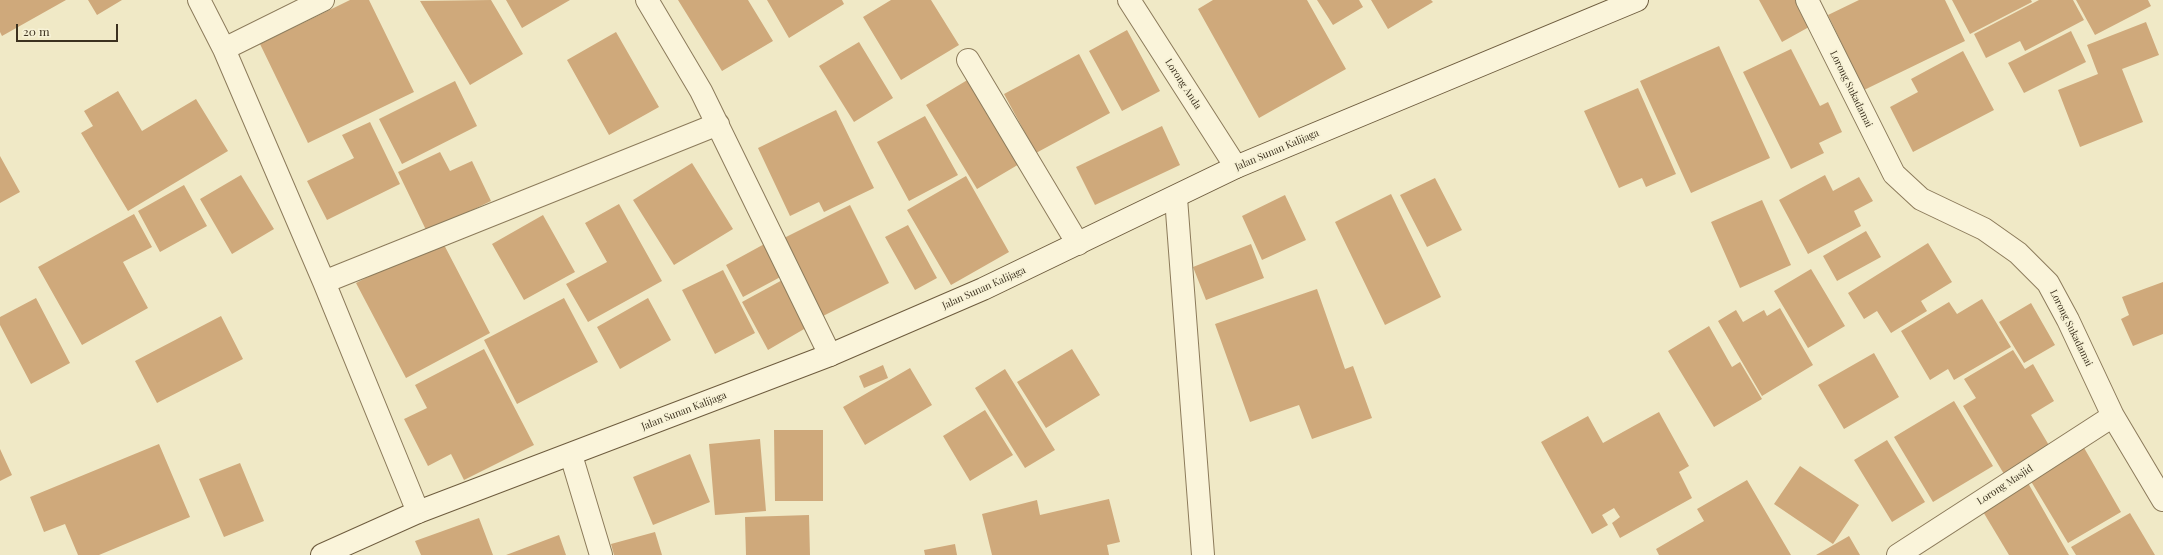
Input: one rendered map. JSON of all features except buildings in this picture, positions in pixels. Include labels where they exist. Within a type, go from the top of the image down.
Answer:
[{"type":"street","points":[[199,0],[224,49],[324,282],[418,512]]},
{"type":"street","points":[[224,49],[323,0]]},
{"type":"street","points":[[646,0],[701,91],[830,355]]},
{"type":"street","name":"Lorong Anda","points":[[1129,0],[1236,167]]},
{"type":"street","name":"Jalan Sunan Kalijaga","points":[[322,555],[418,512],[571,455],[830,355],[983,289],[1176,198],[1236,167],[1637,0]]},
{"type":"street","name":"Lorong Sukadamai","points":[[1807,0],[1894,174],[1921,199],[1984,229],[2018,252],[2048,283],[2068,320],[2113,416],[2163,500]]},
{"type":"street","points":[[968,60],[1078,244]]},
{"type":"street","points":[[324,282],[718,124]]},
{"type":"street","points":[[1176,198],[1203,555]]},
{"type":"street","name":"Lorong Masjid","points":[[1898,555],[2113,416]]},
{"type":"street","points":[[571,455],[601,555]]}]
